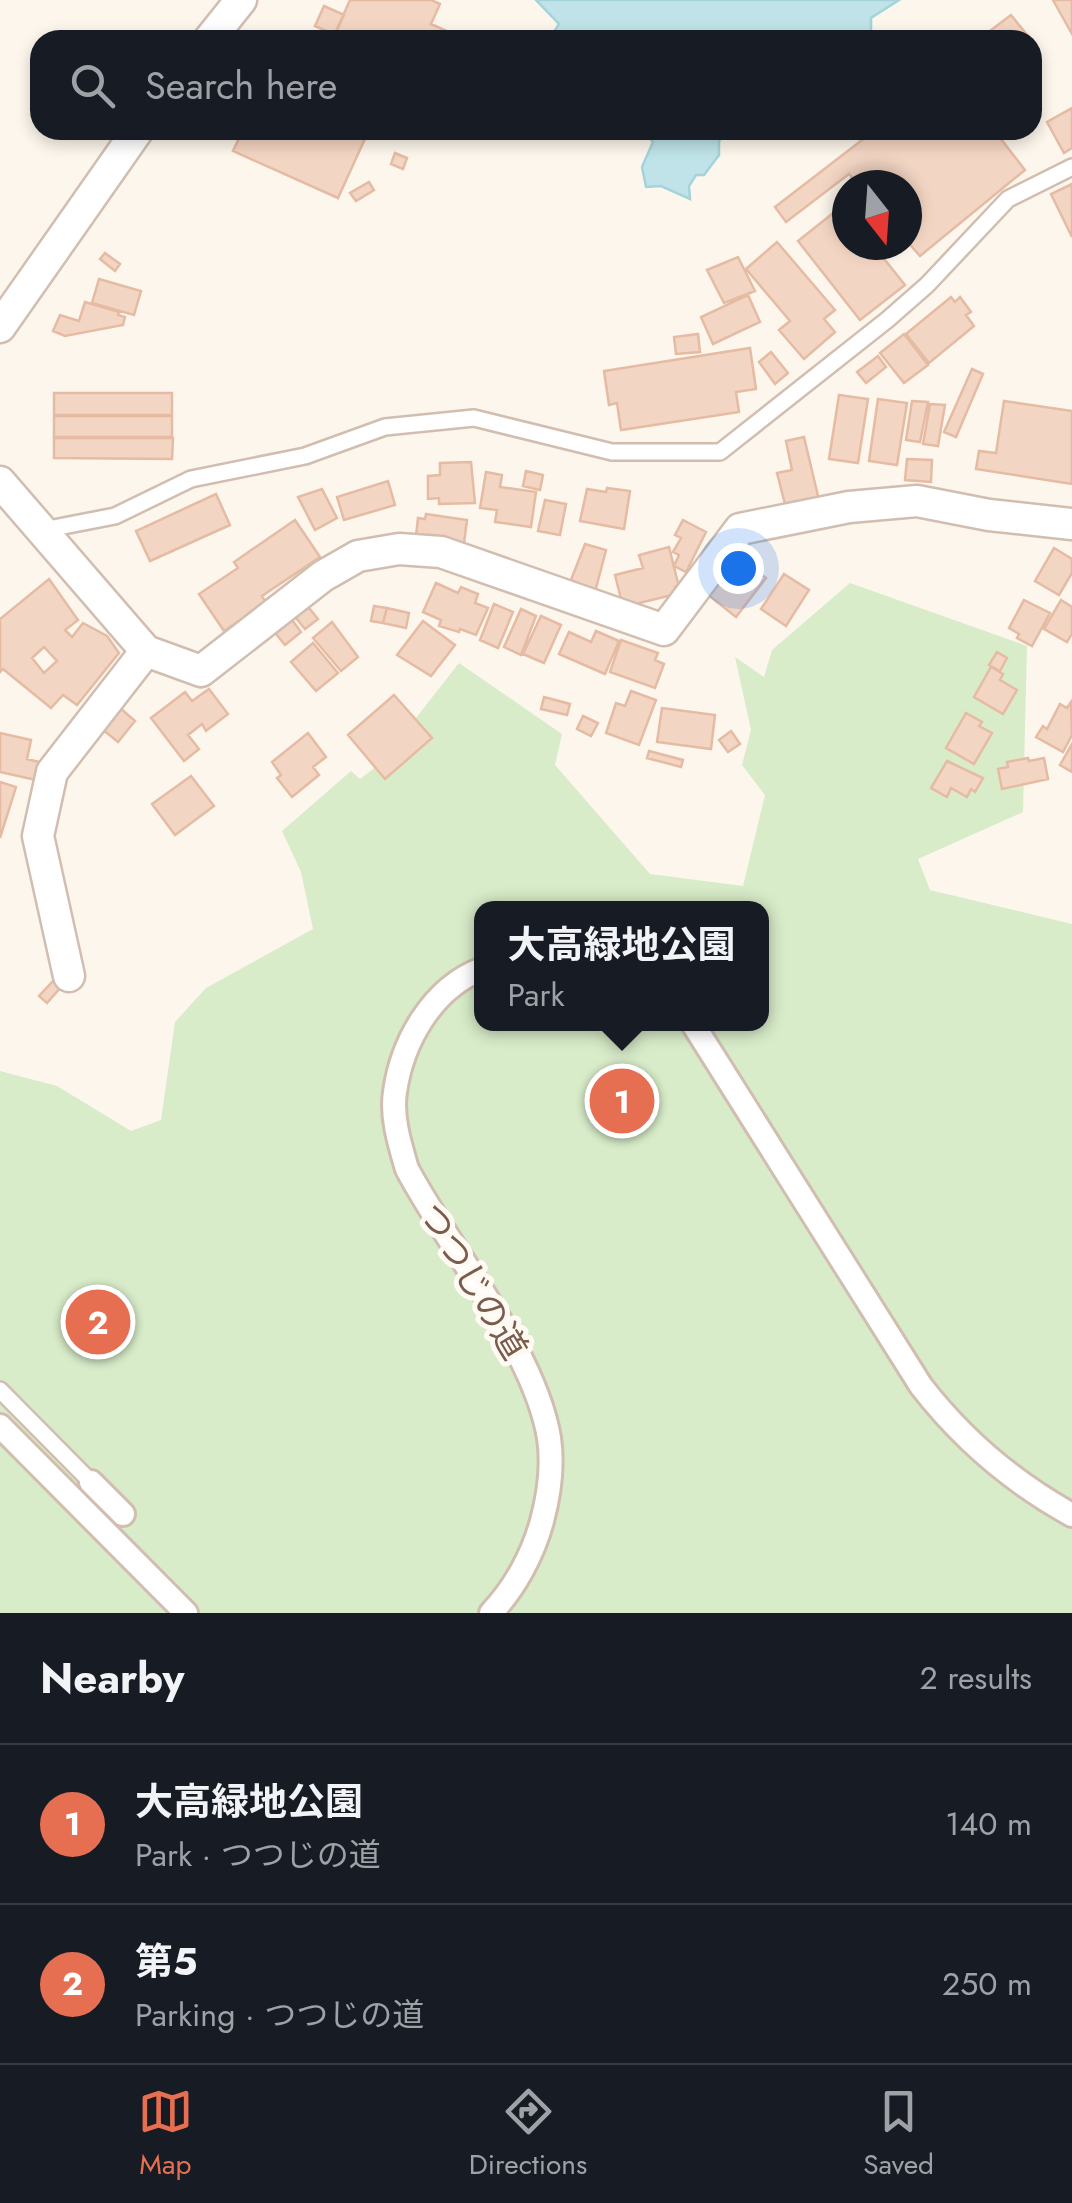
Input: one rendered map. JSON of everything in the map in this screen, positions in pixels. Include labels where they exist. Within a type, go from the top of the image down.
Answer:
[{"type":"street","points":[[217,30],[241,0]]},
{"type":"street","points":[[0,327],[131,140]]},
{"type":"street","points":[[0,482],[146,652],[201,671],[323,576],[358,556],[399,549],[441,552],[664,630],[740,530],[849,506],[917,501],[988,515],[1072,524]]},
{"type":"street","points":[[69,976],[38,836],[52,772],[146,652]]},
{"type":"street","name":"つつじの道","points":[[474,975],[419,1019],[394,1094],[397,1132],[407,1169],[527,1371],[549,1438],[550,1493],[536,1546],[491,1613]]},
{"type":"street","points":[[697,1031],[921,1386],[981,1453],[1072,1515]]},
{"type":"street","points":[[0,1426],[186,1613]]},
{"type":"street","points":[[91,1482],[123,1514]]},
{"type":"lane","points":[[39,530],[115,516],[192,479],[306,456],[385,426],[474,418],[612,452],[720,452],[927,285],[1008,198],[1072,167]]},
{"type":"lane","points":[[0,1390],[91,1482]]},
{"type":"green space","points":[[850,583],[1027,646],[1023,812],[918,859],[930,890],[1072,924],[1072,1613],[0,1613],[0,1071],[57,1086],[131,1131],[161,1120],[175,1022],[206,988],[313,929],[301,872],[282,831],[351,771],[360,779],[419,734],[412,723],[459,663],[562,734],[555,765],[650,874],[743,886],[765,795],[742,765],[751,730],[735,657],[764,677],[772,650]]},
{"type":"water","points":[[536,0],[899,0],[871,18],[871,30],[555,30],[559,24]]},
{"type":"water","points":[[720,140],[719,155],[704,175],[696,175],[689,186],[690,199],[661,186],[646,187],[642,167],[653,142]]},
{"type":"building","points":[[350,0],[431,0],[440,4],[431,24],[444,30],[336,30]]},
{"type":"building","points":[[1053,0],[1072,0],[1072,34]]},
{"type":"building","points":[[324,6],[344,15],[337,30],[315,26]]},
{"type":"building","points":[[1011,15],[1023,30],[991,30]]},
{"type":"building","points":[[1072,108],[1072,148],[1064,153],[1047,122]]},
{"type":"building","points":[[238,140],[364,140],[338,198],[233,151]]},
{"type":"building","points":[[862,140],[1002,140],[1025,170],[922,254],[922,170],[832,170],[832,187],[786,222],[775,207]]},
{"type":"building","points":[[395,153],[407,158],[403,169],[391,164]]},
{"type":"building","points":[[369,182],[374,190],[356,201],[350,193]]},
{"type":"building","points":[[1072,184],[1072,237],[1051,194]]},
{"type":"building","points":[[832,214],[832,260],[885,260],[905,285],[860,320],[798,241]]},
{"type":"building","points":[[777,242],[835,310],[824,319],[835,332],[804,359],[779,330],[790,321],[746,269]]},
{"type":"building","points":[[105,253],[120,264],[115,271],[100,259]]},
{"type":"building","points":[[738,257],[755,291],[724,303],[707,270]]},
{"type":"building","points":[[99,279],[141,291],[134,315],[92,303]]},
{"type":"building","points":[[748,295],[760,322],[713,344],[701,317]]},
{"type":"building","points":[[951,297],[955,302],[960,297],[971,312],[966,315],[974,326],[929,363],[906,334]]},
{"type":"building","points":[[85,302],[119,312],[125,317],[123,325],[65,336],[53,331],[60,315],[79,321]]},
{"type":"building","points":[[698,334],[700,352],[676,354],[674,337]]},
{"type":"building","points":[[904,334],[928,365],[904,383],[880,353]]},
{"type":"building","points":[[750,348],[756,389],[736,392],[739,412],[621,430],[617,403],[609,405],[604,371]]},
{"type":"building","points":[[771,352],[788,373],[775,384],[759,362]]},
{"type":"building","points":[[878,356],[886,367],[866,383],[857,372]]},
{"type":"building","points":[[972,369],[983,374],[956,437],[944,432]]},
{"type":"building","points":[[54,393],[172,393],[172,415],[54,415]]},
{"type":"building","points":[[839,395],[868,399],[858,463],[829,459]]},
{"type":"building","points":[[878,399],[907,403],[897,465],[869,461]]},
{"type":"building","points":[[912,401],[928,402],[920,442],[906,440]]},
{"type":"building","points":[[1004,401],[1072,411],[1072,484],[976,469],[979,451],[996,453]]},
{"type":"building","points":[[930,404],[945,405],[938,446],[923,444]]},
{"type":"building","points":[[54,416],[172,416],[172,437],[54,437]]},
{"type":"building","points":[[804,437],[819,500],[786,508],[777,473],[792,470],[786,441]]},
{"type":"building","points":[[54,438],[173,438],[172,459],[54,458]]},
{"type":"building","points":[[907,459],[932,460],[931,482],[905,480]]},
{"type":"building","points":[[471,462],[475,503],[439,504],[439,498],[428,499],[428,476],[440,475],[440,463]]},
{"type":"building","points":[[526,471],[543,475],[540,490],[523,486]]},
{"type":"building","points":[[486,472],[502,475],[500,487],[536,492],[531,527],[495,522],[497,510],[480,508]]},
{"type":"building","points":[[388,481],[395,505],[344,520],[337,497]]},
{"type":"building","points":[[607,488],[630,491],[624,529],[580,521],[587,489],[606,492]]},
{"type":"building","points":[[322,489],[337,518],[315,530],[298,497]]},
{"type":"building","points":[[216,494],[230,525],[150,561],[136,531]]},
{"type":"building","points":[[545,500],[566,504],[560,535],[538,531]]},
{"type":"building","points":[[426,514],[467,520],[464,543],[416,536],[418,518],[425,519]]},
{"type":"building","points":[[295,520],[320,557],[262,596],[266,603],[224,631],[199,594],[238,568],[234,562]]},
{"type":"building","points":[[683,520],[706,532],[686,572],[674,566],[679,555],[673,552],[681,538],[675,535]]},
{"type":"building","points":[[585,544],[606,550],[595,592],[574,586],[571,580]]},
{"type":"building","points":[[669,547],[679,587],[675,587],[676,594],[623,607],[615,575],[643,568],[639,555]]},
{"type":"building","points":[[1054,548],[1072,559],[1072,573],[1059,595],[1035,581]]},
{"type":"building","points":[[734,554],[766,578],[736,617],[702,590]]},
{"type":"building","points":[[784,574],[809,590],[786,626],[761,609]]},
{"type":"building","points":[[49,579],[78,620],[65,630],[72,637],[83,623],[107,636],[119,653],[77,705],[63,695],[51,708],[3,669],[0,672],[0,619]],"holes":[[[44,647],[57,661],[44,673],[32,658]]]},
{"type":"building","points":[[436,583],[458,593],[461,587],[478,594],[475,603],[488,608],[476,635],[439,626],[441,620],[423,612]]},
{"type":"building","points":[[1024,600],[1050,613],[1032,646],[1009,628]]},
{"type":"building","points":[[1061,600],[1072,607],[1072,634],[1067,642],[1044,629]]},
{"type":"building","points":[[305,603],[318,619],[305,629],[292,613]]},
{"type":"building","points":[[494,604],[513,612],[498,648],[480,640]]},
{"type":"building","points":[[374,606],[387,608],[383,623],[371,621]]},
{"type":"building","points":[[387,608],[409,613],[406,628],[383,623]]},
{"type":"building","points":[[521,609],[536,616],[521,655],[504,647]]},
{"type":"building","points":[[289,616],[301,632],[285,645],[272,629]]},
{"type":"building","points":[[541,616],[561,625],[544,663],[523,654]]},
{"type":"building","points":[[423,621],[455,645],[431,676],[397,655]]},
{"type":"building","points":[[332,622],[358,657],[341,671],[313,638]]},
{"type":"building","points":[[596,631],[619,641],[605,674],[559,654],[569,632],[591,642]]},
{"type":"building","points":[[621,640],[658,653],[655,660],[664,664],[655,688],[610,672]]},
{"type":"building","points":[[313,643],[338,673],[316,691],[291,662]]},
{"type":"building","points":[[997,652],[1007,658],[1000,671],[989,665]]},
{"type":"building","points":[[991,667],[1003,674],[1000,680],[1017,690],[1003,714],[974,697]]},
{"type":"building","points":[[209,689],[228,714],[206,731],[202,724],[188,735],[199,749],[184,761],[151,718],[185,692],[192,701]]},
{"type":"building","points":[[631,691],[656,700],[639,745],[606,733],[616,703],[625,706]]},
{"type":"building","points":[[394,695],[432,738],[385,779],[348,735]]},
{"type":"building","points":[[544,697],[570,704],[567,715],[541,709]]},
{"type":"building","points":[[1071,702],[1072,735],[1063,752],[1036,737],[1043,726],[1047,729],[1060,704],[1067,708]]},
{"type":"building","points":[[120,708],[135,721],[118,742],[102,729]]},
{"type":"building","points":[[662,708],[715,715],[711,749],[657,742]]},
{"type":"building","points":[[966,713],[992,733],[974,764],[946,748]]},
{"type":"building","points":[[583,716],[598,723],[591,736],[577,729]]},
{"type":"building","points":[[731,731],[740,744],[728,752],[719,740]]},
{"type":"building","points":[[0,733],[31,740],[27,759],[39,762],[36,780],[0,772]]},
{"type":"building","points":[[308,733],[326,757],[313,767],[319,775],[292,797],[277,778],[281,775],[272,762]]},
{"type":"building","points":[[1072,744],[1072,772],[1060,765]]},
{"type":"building","points":[[649,751],[683,760],[681,767],[647,758]]},
{"type":"building","points":[[1044,758],[1048,779],[1002,789],[998,769],[1008,767],[1007,762]]},
{"type":"building","points":[[947,761],[983,778],[975,792],[971,789],[967,797],[951,788],[947,797],[931,788]]},
{"type":"building","points":[[191,776],[214,806],[175,835],[152,804]]},
{"type":"building","points":[[0,782],[16,787],[0,838]]},
{"type":"building","points":[[54,980],[61,987],[47,1003],[39,996]]},
{"type":"place","name":"大高緑地公園","points":[[622,1101]]},
{"type":"place","name":"第5","points":[[98,1322]]}]
